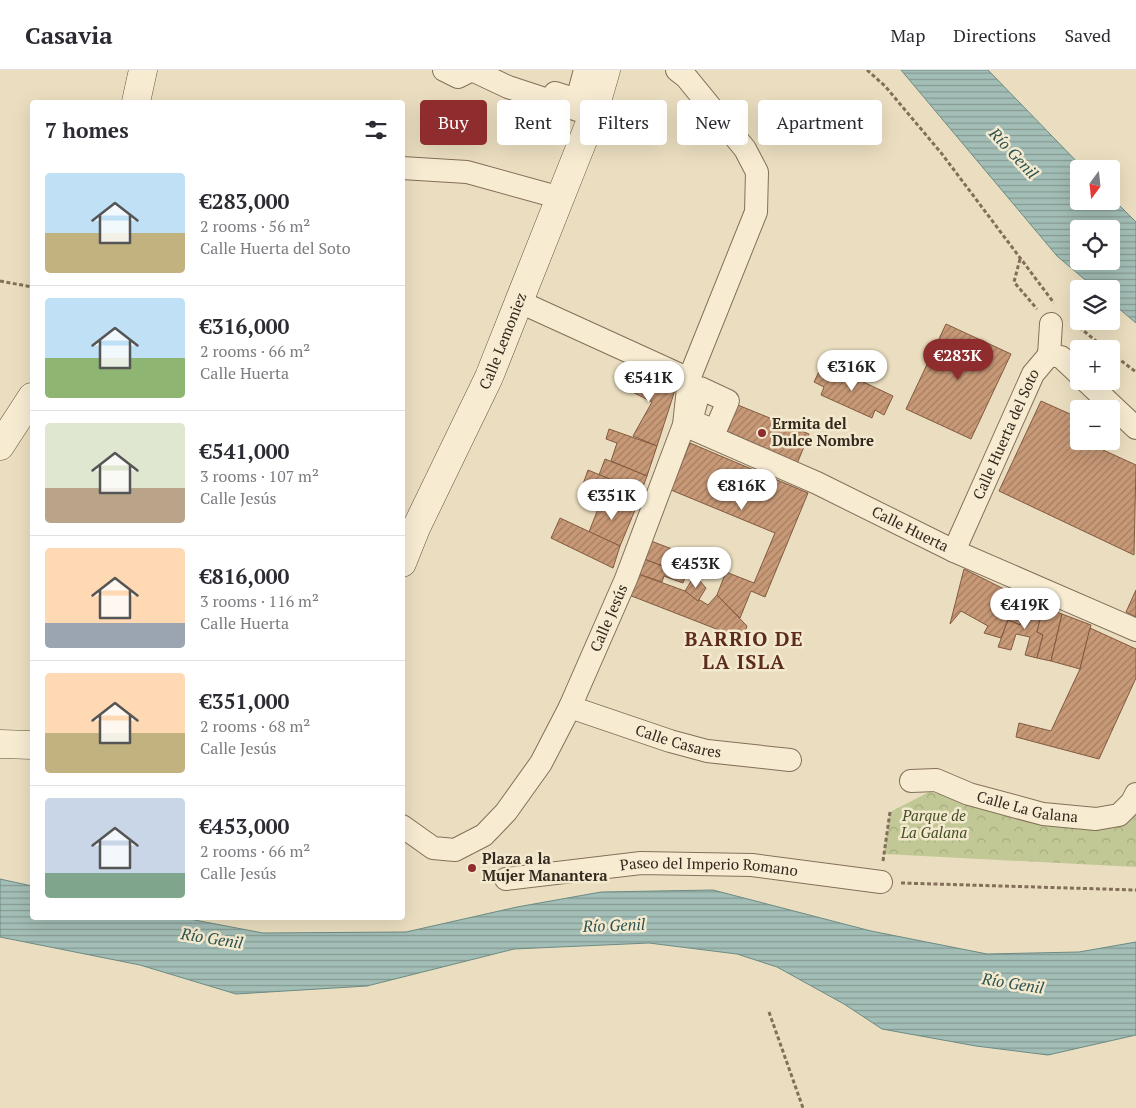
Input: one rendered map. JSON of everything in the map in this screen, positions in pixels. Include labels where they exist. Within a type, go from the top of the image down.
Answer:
[{"type":"street","points":[[136,100],[143,70]]},
{"type":"street","points":[[444,70],[458,77],[472,70],[508,87],[580,112]]},
{"type":"street","points":[[495,70],[497,76],[577,100],[585,70]]},
{"type":"street","name":"Calle Lemoniez","points":[[598,100],[606,70]]},
{"type":"street","name":"Calle Jesús","points":[[405,828],[433,848],[455,850],[484,836],[506,812],[541,763],[570,707],[626,579],[684,425],[689,379],[756,212],[757,172],[745,149],[686,77],[677,70]]},
{"type":"street","name":"Calle Lemoniez","points":[[405,556],[416,528],[489,377],[582,145]]},
{"type":"street","points":[[405,168],[467,172],[561,198]]},
{"type":"street","points":[[520,302],[689,379]]},
{"type":"street","points":[[1049,355],[1059,317]]},
{"type":"street","name":"Calle Huerta del Soto","points":[[954,551],[1033,374],[1049,355],[1060,357],[1070,366]]},
{"type":"street","points":[[1096,390],[1136,428]]},
{"type":"street","points":[[0,446],[30,400]]},
{"type":"street","name":"Calle Huerta","points":[[684,425],[817,483],[954,551],[1136,630]]},
{"type":"street","name":"Calle Casares","points":[[570,707],[708,751],[790,760]]},
{"type":"street","points":[[0,744],[30,745]]},
{"type":"street","name":"Calle La Galana","points":[[911,781],[936,780],[969,794],[1043,814],[1096,819],[1119,815],[1132,802],[1136,794]]},
{"type":"street","name":"Paseo del Imperio Romano","points":[[506,879],[640,863],[752,865],[881,882]]},
{"type":"path","points":[[867,70],[885,86],[942,154],[1020,258],[1059,317]]},
{"type":"path","points":[[1020,258],[1014,282],[1059,317],[1093,340]]},
{"type":"path","points":[[0,281],[30,287]]},
{"type":"path","points":[[1120,360],[1136,372]]},
{"type":"path","points":[[890,812],[881,882],[1136,890]]},
{"type":"path","points":[[769,1012],[803,1108]]},
{"type":"green space","name":"Parque de La Galana","points":[[929,792],[1073,817],[1136,812],[1136,867],[884,854],[890,812]]},
{"type":"water","name":"Río Genil","points":[[901,70],[988,70],[1075,160],[1070,160],[1070,210],[1120,210],[1120,206],[1136,222],[1136,323],[1120,310],[1120,280],[1085,280],[1074,270],[1120,270],[1120,220],[1070,220],[1070,267],[1057,256]]},
{"type":"water","name":"Río Genil","points":[[0,879],[30,886],[30,920],[195,920],[263,933],[406,932],[517,907],[601,892],[713,890],[871,931],[987,954],[1079,952],[1136,942],[1136,1035],[1048,1055],[976,1046],[882,1029],[844,1004],[777,967],[737,954],[649,943],[514,949],[367,986],[236,994],[140,965],[0,937]]},
{"type":"building","points":[[946,324],[1011,354],[971,439],[906,409]]},
{"type":"building","points":[[823,363],[893,396],[884,415],[875,410],[872,418],[821,395],[824,387],[814,382]]},
{"type":"building","points":[[627,365],[675,390],[657,446],[633,436],[652,402],[617,384]]},
{"type":"building","name":"Ermita del Dulce Nombre","points":[[728,401],[809,434],[797,464],[715,431]]},
{"type":"building","points":[[1041,401],[1070,414],[1070,450],[1103,450],[1136,465],[1134,555],[999,491]]},
{"type":"building","points":[[609,429],[657,446],[647,476],[611,461],[617,443],[606,439]]},
{"type":"building","points":[[690,443],[808,493],[765,597],[751,591],[740,618],[717,595],[726,572],[754,583],[775,533],[671,490]]},
{"type":"building","points":[[605,459],[647,476],[641,492],[599,475]]},
{"type":"building","points":[[588,470],[641,492],[635,510],[582,487]]},
{"type":"building","points":[[603,496],[635,510],[620,546],[589,532]]},
{"type":"building","points":[[560,518],[620,546],[613,568],[551,538]]},
{"type":"building","points":[[651,541],[706,562],[699,580],[644,559]]},
{"type":"building","points":[[644,559],[686,575],[683,583],[664,576],[662,582],[638,574]]},
{"type":"building","points":[[964,569],[1026,600],[1020,625],[1008,620],[1001,638],[984,633],[988,626],[961,611],[950,624]]},
{"type":"building","points":[[638,574],[685,591],[708,605],[717,595],[747,626],[742,639],[629,595]]},
{"type":"building","points":[[693,578],[699,580],[706,588],[698,601],[685,591]]},
{"type":"building","points":[[1136,590],[1136,617],[1126,612]]},
{"type":"building","points":[[1026,600],[1043,607],[1037,632],[1043,635],[1037,658],[1025,655],[1030,637],[1016,634],[1011,650],[998,647],[1008,620],[1020,625]]},
{"type":"building","points":[[1043,607],[1062,614],[1051,661],[1037,658],[1043,635],[1037,632]]},
{"type":"building","points":[[1062,614],[1091,625],[1080,669],[1051,661]]},
{"type":"building","points":[[1090,628],[1136,649],[1136,678],[1099,759],[1016,737],[1019,723],[1051,731],[1080,669]]},
{"type":"place","name":"Ermita del Dulce Nombre","points":[[762,433]]},
{"type":"place","name":"Plaza a la Mujer Manantera","points":[[472,868]]},
{"type":"district","name":"BARRIO DE LA ISLA","points":[[744,650]]}]
